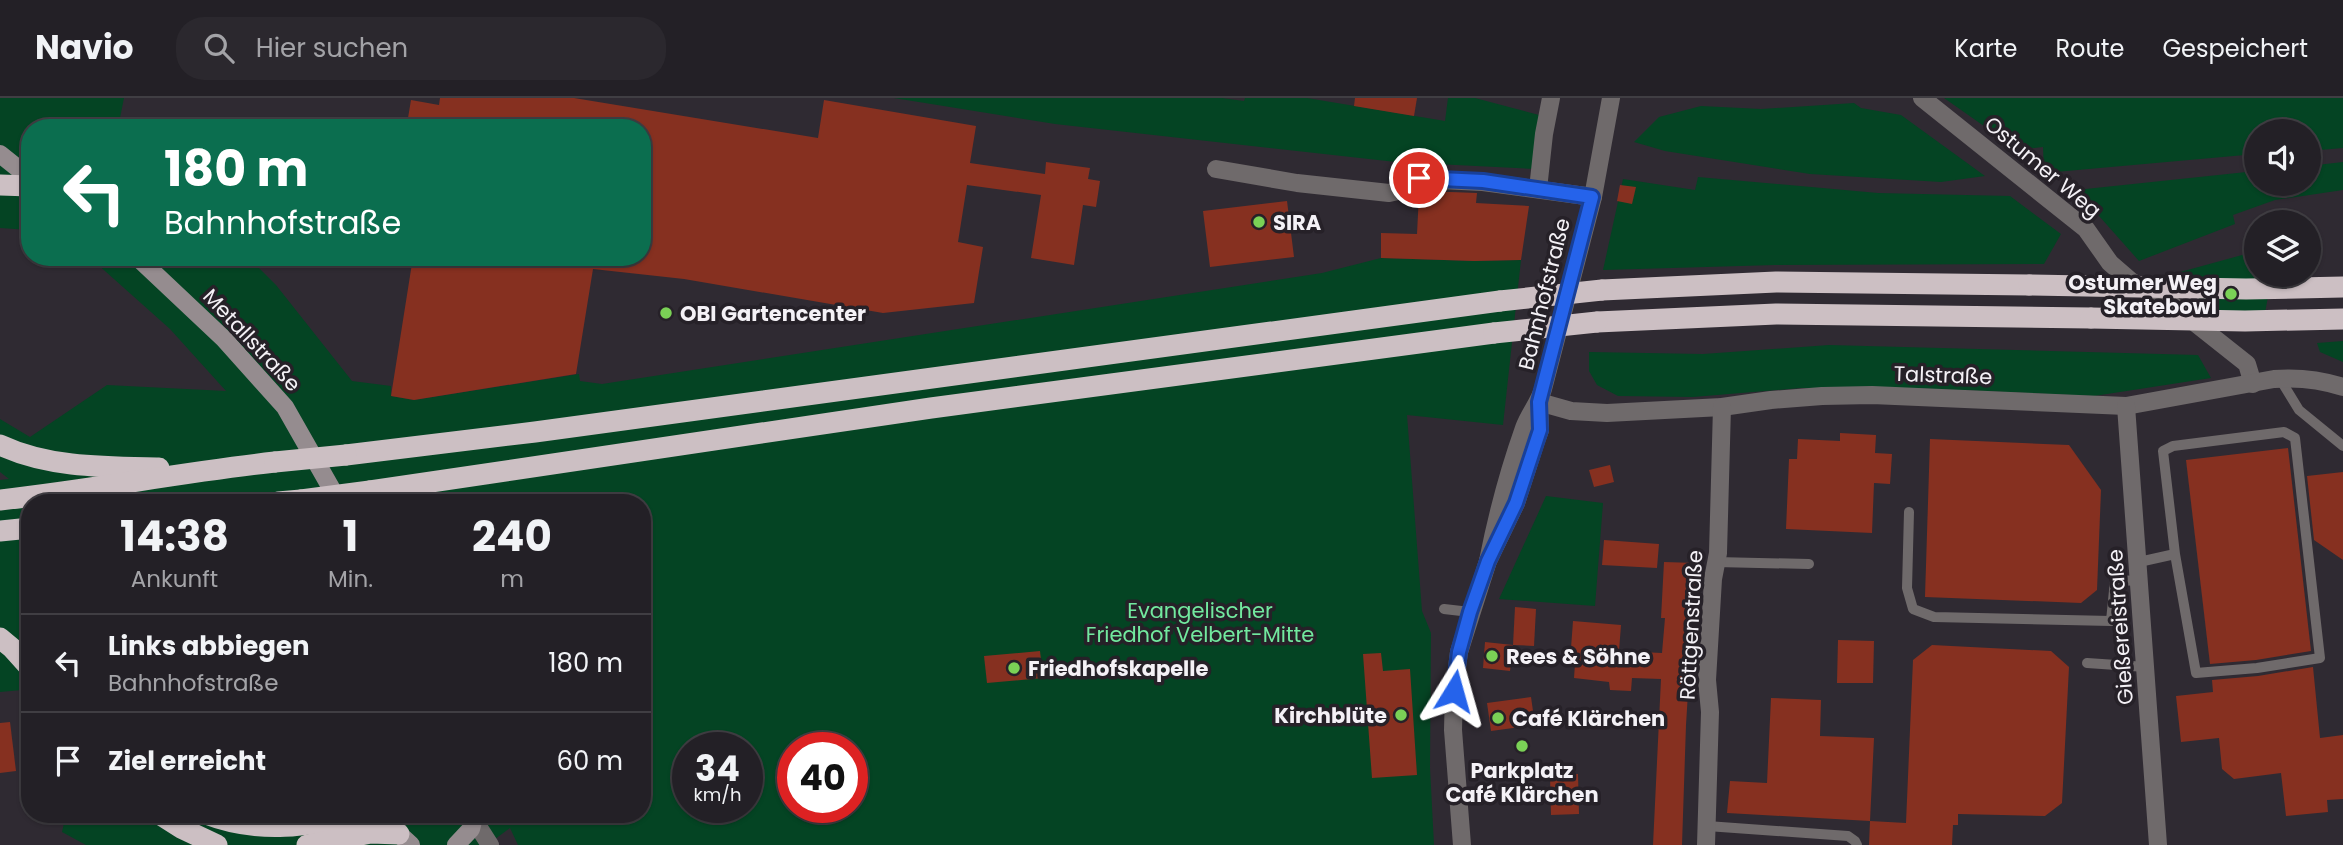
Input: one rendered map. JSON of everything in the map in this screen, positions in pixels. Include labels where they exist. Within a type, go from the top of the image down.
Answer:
[{"type":"highway","points":[[0,185],[21,185]]},
{"type":"highway","points":[[57,494],[213,469],[535,432],[1220,337],[1602,290],[1776,282],[2246,289],[2343,287]]},
{"type":"highway","points":[[349,494],[931,408],[1494,333],[1597,322],[1776,314],[2245,321],[2343,319]]},
{"type":"highway","points":[[0,445],[21,455],[97,466],[213,469]]},
{"type":"highway","points":[[0,500],[21,498]]},
{"type":"highway","points":[[0,531],[21,529]]},
{"type":"highway","points":[[0,638],[21,659]]},
{"type":"highway","points":[[173,823],[217,845]]},
{"type":"highway","points":[[230,823],[285,827],[306,823]]},
{"type":"highway","points":[[320,844],[371,833],[401,831]]},
{"type":"main road","points":[[0,154],[21,171]]},
{"type":"main road","points":[[0,174],[21,182]]},
{"type":"main road","name":"Metallstraße","points":[[147,266],[224,339],[285,407],[334,494]]},
{"type":"main road","points":[[457,845],[471,830],[473,823]]},
{"type":"street","name":"Bahnhofstraße","points":[[1538,189],[1551,98]]},
{"type":"street","name":"Bahnhofstraße","points":[[1462,845],[1453,730],[1459,652],[1488,561],[1501,497],[1525,424],[1539,402],[1592,197],[1611,98]]},
{"type":"street","name":"Ostumer Weg","points":[[1923,98],[2086,229],[2110,263],[2132,282],[2170,303],[2247,364],[2253,384]]},
{"type":"street","name":"Bahnhofstraße","points":[[1216,169],[1297,183],[1389,193],[1407,189],[1419,178],[1483,181],[1592,197]]},
{"type":"street","name":"Talstraße","points":[[1539,402],[1571,411],[1589,412],[1722,407],[1771,400],[1872,395],[2126,406],[2297,377],[2323,380],[2343,387]]},
{"type":"street","name":"Gießereistraße","points":[[2126,406],[2158,845]]},
{"type":"street","name":"Röttgenstraße","points":[[1706,845],[1710,712],[1707,680],[1716,562],[1722,407]]},
{"type":"street","points":[[478,823],[490,845]]},
{"type":"lane","points":[[2280,379],[2299,410],[2343,446]]},
{"type":"lane","points":[[2284,432],[2295,438],[2320,658],[2258,668],[2196,673],[2175,554],[2163,451],[2173,446],[2284,432]]},
{"type":"lane","points":[[1909,512],[1909,598],[1913,608],[1934,617],[2111,621],[2115,580],[2140,581]]},
{"type":"lane","points":[[2139,562],[2175,554]]},
{"type":"lane","points":[[1716,562],[1809,564]]},
{"type":"lane","points":[[1444,609],[1470,612]]},
{"type":"lane","points":[[2087,663],[2146,667]]},
{"type":"lane","points":[[1707,827],[1848,836],[1857,845]]},
{"type":"lane","points":[[1799,833],[1800,845]]},
{"type":"green space","points":[[0,98],[124,98],[120,119],[21,119],[21,229],[0,228]]},
{"type":"green space","points":[[894,98],[1222,98],[1244,101],[1245,98],[1307,98],[1445,121],[1448,98],[1475,98],[1539,115],[1534,169],[1396,162],[1055,124]]},
{"type":"green space","points":[[1944,98],[2343,98],[2343,148],[2321,150],[2321,119],[2244,119],[2244,155],[2044,173],[2043,147],[2018,150]]},
{"type":"green space","points":[[1854,103],[1861,108],[1901,115],[1985,176],[1941,182],[1810,174],[1665,151],[1634,142],[1659,117],[1701,106],[1761,109]]},
{"type":"green space","points":[[2343,162],[2343,190],[2321,193],[2321,165]]},
{"type":"green space","points":[[2244,172],[2244,196],[2302,196],[2275,200],[2244,210],[2233,215],[2235,224],[2139,261],[2076,190]]},
{"type":"green space","points":[[1698,177],[1878,193],[2010,196],[2061,234],[2044,264],[1775,265],[1603,270],[1623,179],[1695,190]]},
{"type":"green space","name":"Ostumer Weg Skatebowl","points":[[2244,254],[2244,287],[2270,287],[2265,313],[2214,313],[2173,274]]},
{"type":"green space","name":"Evangelischer Friedhof Velbert-Mitte","points":[[1381,258],[1521,260],[1503,425],[1407,415],[1422,611],[1431,633],[1430,768],[1434,845],[518,845],[510,828],[487,845],[86,845],[62,832],[64,823],[651,823],[651,494],[21,494],[21,690],[0,692],[0,480],[9,479],[0,472],[0,419],[30,437],[107,385],[226,391],[170,329],[99,266],[257,266],[276,285],[352,381],[391,386],[391,396],[414,400],[579,374],[580,381],[602,384],[1322,273]]},
{"type":"green space","points":[[2343,341],[2343,362],[2320,352],[2317,343]]},
{"type":"green space","points":[[1829,345],[2198,355],[2211,378],[2094,396],[1913,388],[1801,388],[1693,397],[1618,396],[1597,385],[1589,371],[1589,352],[1703,354]]},
{"type":"green space","points":[[1546,496],[1603,503],[1595,606],[1499,599]]},
{"type":"building","points":[[440,98],[574,98],[818,138],[824,100],[976,126],[970,163],[1045,174],[1046,162],[1090,168],[1088,179],[1100,181],[1096,207],[1083,205],[1074,265],[1031,258],[1041,195],[967,185],[958,242],[983,247],[974,303],[883,313],[684,279],[593,269],[576,374],[414,400],[391,396],[412,266],[651,266],[651,119],[408,118],[411,100],[439,105]]},
{"type":"building","points":[[1355,98],[1417,98],[1414,116],[1354,106]]},
{"type":"building","points":[[1620,185],[1636,187],[1632,204],[1617,201]]},
{"type":"building","points":[[1423,191],[1477,193],[1476,203],[1529,206],[1521,260],[1381,258],[1381,233],[1417,234],[1419,194]]},
{"type":"building","points":[[1287,201],[1294,257],[1210,267],[1203,211]]},
{"type":"building","points":[[1840,433],[1876,435],[1875,453],[1892,454],[1890,484],[1874,483],[1872,533],[1786,529],[1789,459],[1797,459],[1798,439],[1840,441]]},
{"type":"building","points":[[1930,439],[2069,445],[2101,490],[2097,590],[2081,603],[1925,597]]},
{"type":"building","points":[[2288,448],[2311,651],[2210,664],[2186,460]]},
{"type":"building","points":[[1610,465],[1614,482],[1594,487],[1589,470]]},
{"type":"building","points":[[2343,472],[2343,560],[2314,540],[2307,476]]},
{"type":"building","points":[[1604,540],[1659,544],[1657,568],[1602,565]]},
{"type":"building","points":[[1664,562],[1696,563],[1682,845],[1653,845],[1661,679],[1632,678],[1631,691],[1610,690],[1609,682],[1574,678],[1576,649],[1571,648],[1573,621],[1621,625],[1619,651],[1662,653],[1665,618],[1661,618]]},
{"type":"building","points":[[1515,607],[1536,609],[1534,646],[1513,645]]},
{"type":"building","points":[[1838,640],[1874,641],[1873,683],[1837,683]]},
{"type":"building","points":[[1485,642],[1513,645],[1510,671],[1483,668]]},
{"type":"building","points":[[1932,645],[2051,651],[2069,667],[2062,803],[2045,816],[1958,814],[1958,825],[1953,825],[1952,845],[1869,845],[1870,821],[1906,823],[1913,660]]},
{"type":"building","name":"Friedhofskapelle","points":[[1040,651],[1043,678],[987,683],[984,656]]},
{"type":"building","points":[[1381,653],[1383,671],[1410,669],[1417,775],[1372,778],[1363,654]]},
{"type":"building","points":[[2313,667],[2320,738],[2343,735],[2343,799],[2327,800],[2328,812],[2286,816],[2281,773],[2234,779],[2222,769],[2219,738],[2181,742],[2176,696],[2213,692],[2212,680]]},
{"type":"building","points":[[1531,697],[1535,725],[1491,731],[1487,703]]},
{"type":"building","points":[[1771,698],[1821,700],[1820,736],[1874,738],[1870,821],[1727,813],[1730,781],[1767,783]]},
{"type":"building","points":[[10,722],[16,771],[0,773],[0,723]]},
{"type":"building","points":[[1578,774],[1579,814],[1551,815],[1550,775]]},
{"type":"place","name":"SIRA","points":[[1259,222]]},
{"type":"place","name":"Ostumer Weg Skatebowl","points":[[2231,294]]},
{"type":"place","name":"OBI Gartencenter","points":[[666,313]]},
{"type":"place","name":"Rees & Söhne","points":[[1492,656]]},
{"type":"place","name":"Friedhofskapelle","points":[[1014,668]]},
{"type":"place","name":"Kirchblüte","points":[[1401,715]]},
{"type":"place","name":"Café Klärchen","points":[[1498,718]]},
{"type":"place","name":"Parkplatz Café Klärchen","points":[[1522,746]]},
{"type":"route","points":[[1419,178],[1483,181],[1592,197],[1539,402],[1540,430],[1516,503],[1488,561],[1470,612],[1459,652],[1454,691]]}]
